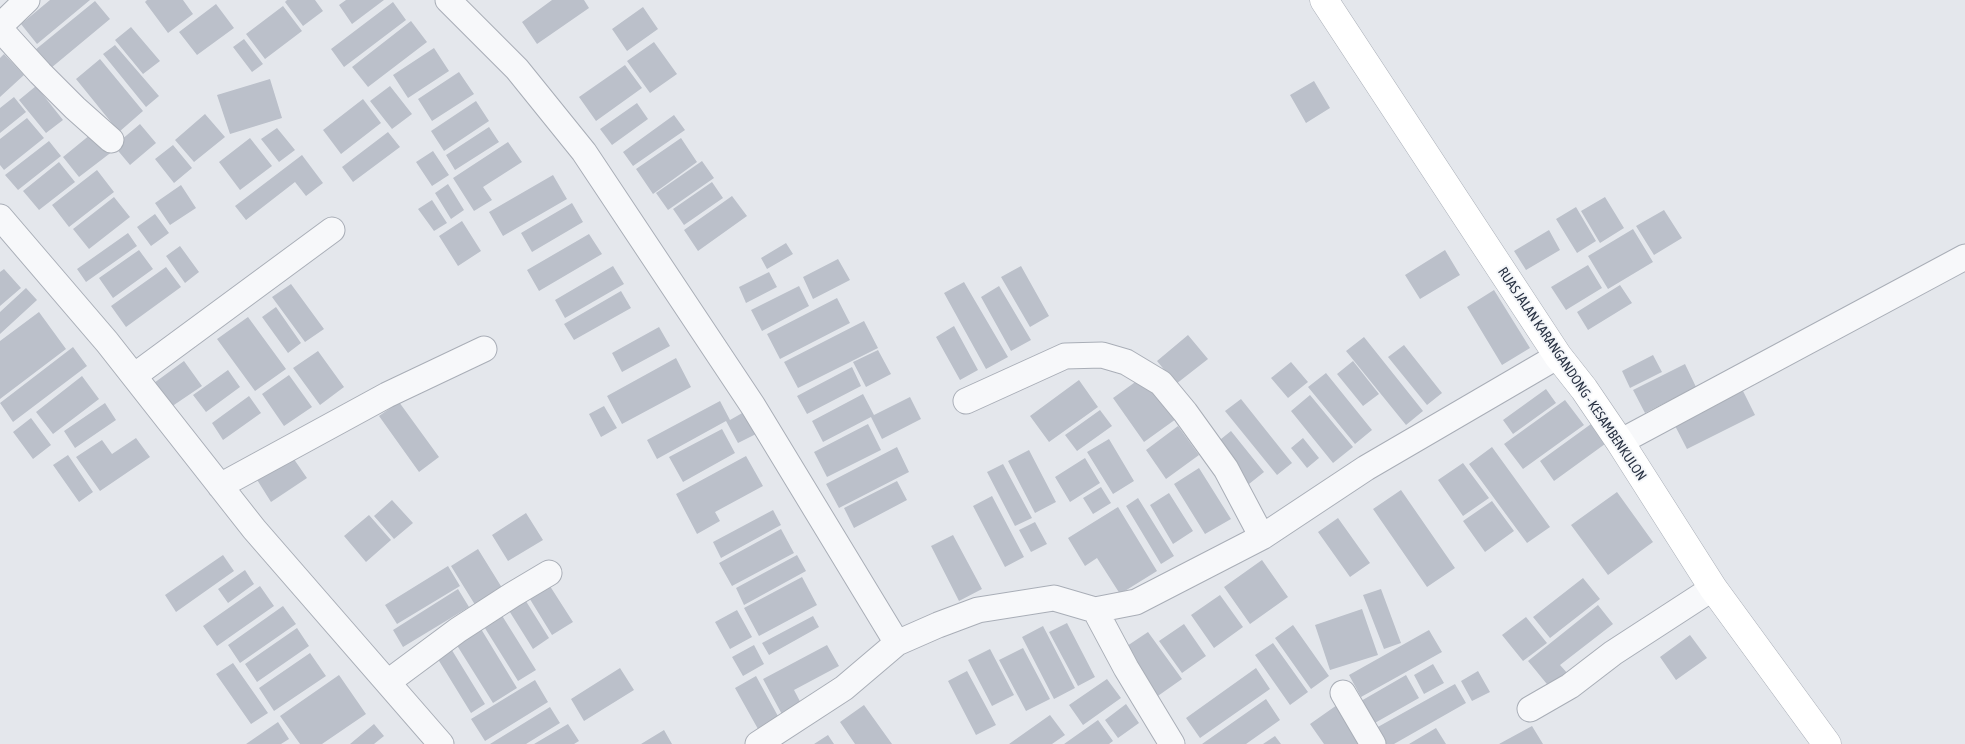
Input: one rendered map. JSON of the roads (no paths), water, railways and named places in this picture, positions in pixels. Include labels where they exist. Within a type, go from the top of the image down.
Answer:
[{"type":"main road","name":"RUAS JALAN KARANGANDONG - KESAMBENKULON","points":[[1324,0],[1558,356],[1584,389],[1620,442],[1712,588],[1827,744]]},
{"type":"street","points":[[27,0],[0,27],[68,101],[111,140]]},
{"type":"street","points":[[448,0],[517,69],[584,152],[754,406],[897,643]]},
{"type":"street","points":[[0,217],[107,342],[254,529],[441,744]]},
{"type":"street","points":[[134,376],[332,230]]},
{"type":"street","points":[[1620,442],[1965,256]]},
{"type":"street","points":[[220,486],[387,395],[484,349]]},
{"type":"street","points":[[966,401],[1065,356],[1102,354],[1126,362],[1161,383],[1184,412],[1226,469],[1262,537]]},
{"type":"street","points":[[758,744],[844,688],[897,643],[938,625],[978,610],[1054,598],[1095,610],[1136,602],[1262,537],[1366,468],[1558,356]]},
{"type":"street","points":[[388,682],[458,630],[549,573]]},
{"type":"street","points":[[1530,709],[1570,686],[1712,588]]},
{"type":"street","points":[[1095,610],[1126,668],[1172,744]]},
{"type":"street","points":[[1343,693],[1374,744]]}]
